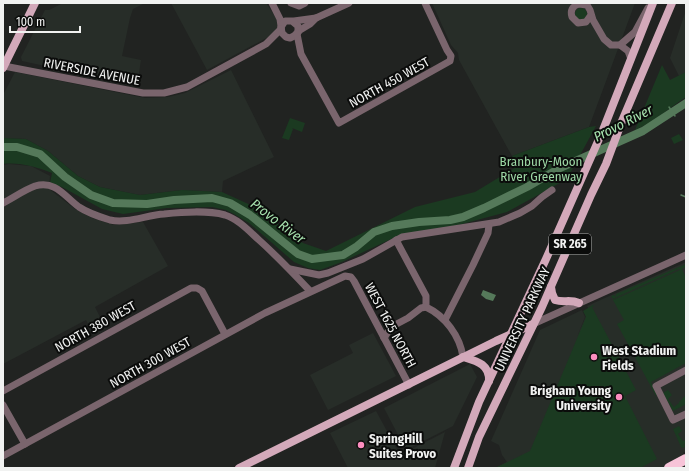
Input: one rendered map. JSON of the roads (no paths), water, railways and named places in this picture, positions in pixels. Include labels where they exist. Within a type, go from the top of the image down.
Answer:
[{"type":"highway","points":[[669,468],[686,459]]},
{"type":"main road","points":[[4,67],[35,3]]},
{"type":"main road","name":"UNIVERSITY PARKWAY","points":[[454,468],[467,432],[488,383],[583,177],[603,130],[652,3]]},
{"type":"main road","name":"UNIVERSITY PARKWAY","points":[[468,468],[479,437],[552,284],[606,164],[622,121],[672,3]]},
{"type":"main road","points":[[552,284],[551,290],[555,300],[561,302],[573,300],[579,303]]},
{"type":"main road","points":[[239,468],[533,324]]},
{"type":"main road","points":[[463,357],[484,365],[488,374],[488,383]]},
{"type":"street","points":[[291,3],[299,6],[305,3]]},
{"type":"street","points":[[266,44],[287,37],[292,37],[316,18],[349,3]]},
{"type":"street","name":"NORTH 450 WEST","points":[[301,54],[339,123],[450,61],[451,56],[425,3]]},
{"type":"street","points":[[600,34],[589,7],[581,3],[573,5],[571,14],[573,20],[578,23],[586,22],[592,25],[607,42],[611,45],[620,45],[628,51],[631,59]]},
{"type":"street","points":[[620,45],[635,32],[652,3]]},
{"type":"street","points":[[273,4],[298,26],[297,33],[301,54]]},
{"type":"street","points":[[273,4],[280,19],[282,33],[301,54]]},
{"type":"street","points":[[586,22],[591,15]]},
{"type":"street","points":[[266,44],[281,28],[285,21],[316,18]]},
{"type":"street","name":"RIVERSIDE AVENUE","points":[[4,67],[143,93],[164,93],[196,82],[266,44]]},
{"type":"street","points":[[3,203],[35,186],[42,185],[58,188],[78,206],[86,211],[111,220],[128,220],[162,214],[211,212],[226,215],[246,228],[290,269],[310,292]]},
{"type":"street","points":[[290,269],[319,275],[364,259],[402,237],[489,225],[520,214],[552,190]]},
{"type":"street","points":[[444,320],[473,265],[488,233],[489,225]]},
{"type":"street","points":[[396,240],[426,296],[426,307]]},
{"type":"street","points":[[533,324],[686,254]]},
{"type":"street","name":"NORTH 300 WEST","points":[[3,456],[265,313],[342,277],[351,277]]},
{"type":"street","name":"WEST 1625 NORTH","points":[[351,277],[409,384]]},
{"type":"street","name":"NORTH 380 WEST","points":[[3,391],[194,287],[200,289],[204,294],[225,334]]},
{"type":"street","points":[[426,307],[447,322],[461,347],[463,357]]},
{"type":"street","points":[[384,338],[391,327],[408,318],[421,308],[426,307]]},
{"type":"street","points":[[686,370],[656,386],[673,420],[686,414]]},
{"type":"street","points":[[3,405],[25,444]]},
{"type":"waterway","name":"Provo River","points":[[3,147],[17,147],[40,154],[65,177],[91,195],[113,203],[147,204],[174,200],[212,198],[230,203],[250,215],[298,254],[312,259],[343,255],[356,247],[374,232],[392,226],[419,222],[450,220],[463,217],[527,187],[560,168],[643,131],[686,103]]},
{"type":"waterway","name":"Provo River","points":[[669,107],[675,116]]},
{"type":"waterway","points":[[681,195],[686,197]]},
{"type":"place","name":"West Stadium Fields","points":[[594,357]]},
{"type":"place","name":"Brigham Young University","points":[[619,397]]},
{"type":"place","name":"SpringHill Suites Provo","points":[[361,445]]},
{"type":"park label","name":"Branbury-Moon River Greenway","points":[[541,168]]}]
